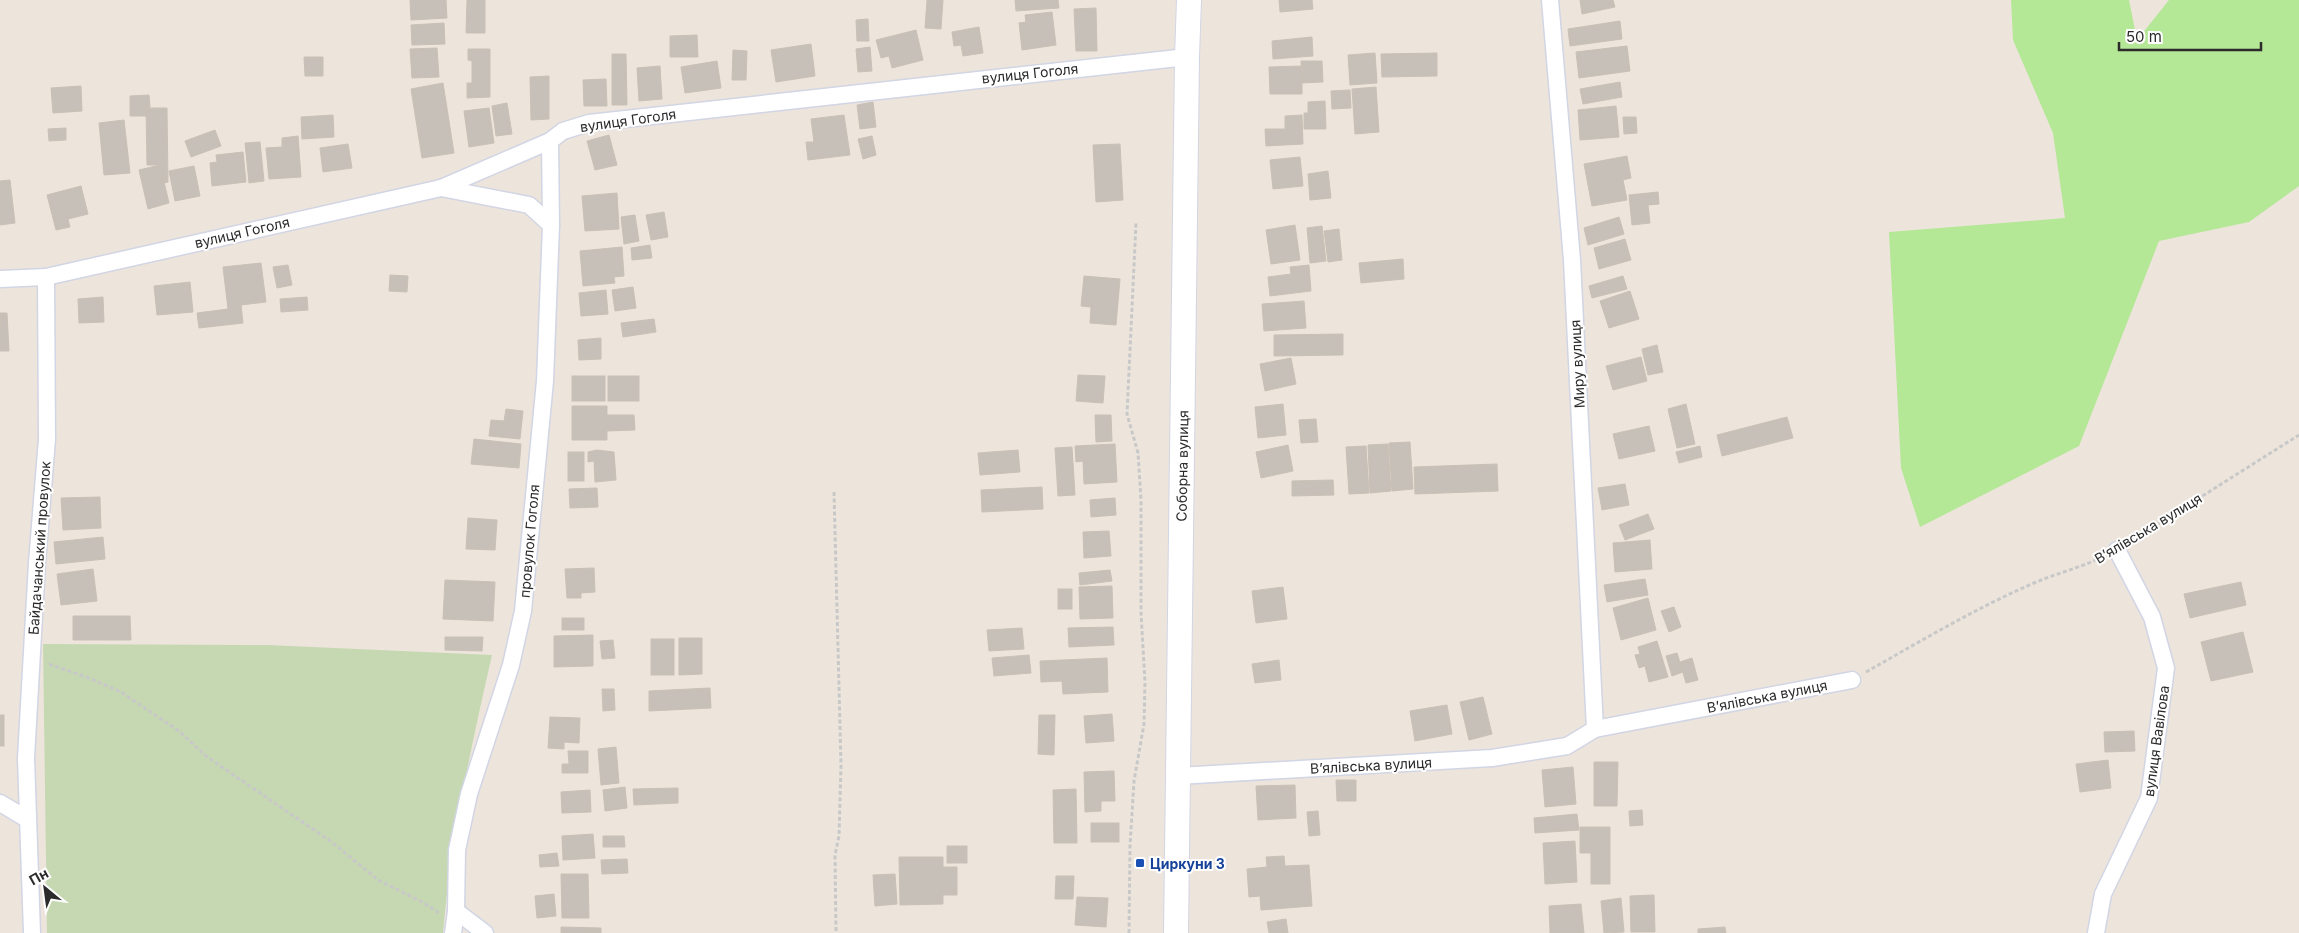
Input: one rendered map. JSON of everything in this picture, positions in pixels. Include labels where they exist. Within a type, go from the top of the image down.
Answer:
[{"type":"street","name":"Соборна вулиця","points":[[1176,933],[1189,0]]},
{"type":"street","name":"Миру вулиця","points":[[1550,0],[1572,260],[1595,729]]},
{"type":"street","name":"вулиця Гоголя","points":[[0,279],[46,277],[441,188],[550,140],[564,131],[589,123],[1187,57]]},
{"type":"street","name":"провулок Гоголя","points":[[455,923],[457,850],[469,794],[511,665],[523,611],[545,381],[551,225],[550,140]]},
{"type":"street","points":[[441,188],[530,205],[551,225]]},
{"type":"street","name":"Байдачанський провулок","points":[[32,933],[26,758],[37,563],[47,439],[46,277]]},
{"type":"street","name":"вулиця Вавілова","points":[[2096,933],[2103,894],[2149,798],[2166,668],[2152,617],[2117,550]]},
{"type":"street","name":"В’ялівська вулиця","points":[[1178,776],[1492,758],[1566,746],[1595,729],[1852,680]]},
{"type":"street","points":[[0,803],[27,819]]},
{"type":"street","points":[[455,923],[485,933]]},
{"type":"path","points":[[1129,933],[1130,846],[1133,799],[1144,724],[1146,682],[1141,613],[1141,500],[1138,453],[1127,414],[1136,223]]},
{"type":"path","name":"В’ялівська вулиця","points":[[1852,680],[1988,605],[2036,582],[2077,569],[2117,550],[2299,435]]},
{"type":"path","points":[[834,492],[841,766],[839,836],[834,855],[836,933]]},
{"type":"path","points":[[32,657],[121,692],[179,732],[206,756],[333,842],[378,880],[424,903],[455,923]]},
{"type":"green space","points":[[2011,0],[2129,0],[2137,40],[2169,0],[2299,0],[2299,186],[2249,222],[2159,241],[2079,446],[1920,527],[1901,468],[1889,232],[2065,218],[2053,133],[2013,40]]},
{"type":"green space","points":[[43,644],[267,645],[492,655],[456,828],[443,933],[47,933]]},
{"type":"building","points":[[410,0],[446,0],[447,18],[411,20]]},
{"type":"building","points":[[467,0],[485,0],[485,33],[466,33]]},
{"type":"building","points":[[927,0],[943,0],[941,29],[925,28]]},
{"type":"building","points":[[1015,0],[1058,0],[1059,8],[1016,11]]},
{"type":"building","points":[[1279,0],[1312,0],[1313,9],[1280,12]]},
{"type":"building","points":[[1580,0],[1613,0],[1615,7],[1582,14]]},
{"type":"building","points":[[1096,8],[1097,51],[1076,51],[1074,9]]},
{"type":"building","points":[[1052,12],[1056,45],[1022,50],[1019,23],[1026,22],[1025,15]]},
{"type":"building","points":[[868,19],[869,41],[857,41],[856,20]]},
{"type":"building","points":[[1620,21],[1622,39],[1570,46],[1568,29]]},
{"type":"building","points":[[444,23],[445,44],[412,45],[411,25]]},
{"type":"building","points":[[979,27],[983,53],[963,56],[961,45],[954,46],[952,32]]},
{"type":"building","points":[[916,30],[923,60],[892,68],[889,56],[881,58],[876,40]]},
{"type":"building","points":[[697,35],[698,57],[670,57],[670,36]]},
{"type":"building","points":[[1312,37],[1313,56],[1273,59],[1272,41]]},
{"type":"building","points":[[811,44],[815,76],[776,82],[771,50]]},
{"type":"building","points":[[1627,46],[1630,71],[1579,78],[1576,52]]},
{"type":"building","points":[[870,47],[872,71],[858,72],[856,49]]},
{"type":"building","points":[[437,48],[439,77],[412,78],[410,49]]},
{"type":"building","points":[[468,49],[490,49],[490,97],[467,98],[467,83],[472,83],[472,61],[468,60]]},
{"type":"building","points":[[733,50],[747,51],[746,80],[732,80]]},
{"type":"building","points":[[1375,53],[1377,83],[1350,85],[1348,55]]},
{"type":"building","points":[[1437,53],[1437,76],[1382,77],[1381,54]]},
{"type":"building","points":[[612,54],[626,54],[627,105],[612,105]]},
{"type":"building","points":[[304,57],[323,57],[323,76],[305,76]]},
{"type":"building","points":[[717,61],[721,88],[685,93],[681,67]]},
{"type":"building","points":[[1301,61],[1322,61],[1323,82],[1302,83]]},
{"type":"building","points":[[660,66],[662,99],[639,101],[637,68]]},
{"type":"building","points":[[1302,66],[1302,94],[1270,94],[1269,67]]},
{"type":"building","points":[[549,76],[549,119],[531,120],[530,77]]},
{"type":"building","points":[[606,79],[607,106],[584,106],[583,80]]},
{"type":"building","points":[[1620,82],[1622,97],[1583,104],[1580,89]]},
{"type":"building","points":[[443,83],[454,153],[422,158],[411,89]]},
{"type":"building","points":[[81,86],[82,111],[53,113],[51,88]]},
{"type":"building","points":[[1376,87],[1379,132],[1355,134],[1352,89]]},
{"type":"building","points":[[1350,90],[1351,108],[1332,109],[1331,91]]},
{"type":"building","points":[[149,95],[150,107],[146,108],[147,116],[130,116],[130,96]]},
{"type":"building","points":[[1325,101],[1326,129],[1304,129],[1304,113],[1308,113],[1308,102]]},
{"type":"building","points":[[873,102],[876,127],[860,129],[857,105]]},
{"type":"building","points":[[507,103],[512,134],[496,136],[492,106]]},
{"type":"building","points":[[1616,106],[1619,137],[1580,140],[1578,110]]},
{"type":"building","points":[[146,108],[167,108],[168,182],[164,183],[160,165],[147,165]]},
{"type":"building","points":[[489,108],[494,143],[469,147],[464,111]]},
{"type":"building","points":[[333,115],[334,137],[302,139],[301,117]]},
{"type":"building","points":[[844,115],[850,155],[808,160],[806,142],[814,142],[811,119]]},
{"type":"building","points":[[1302,115],[1303,144],[1266,146],[1265,129],[1285,129],[1285,116]]},
{"type":"building","points":[[1623,117],[1636,117],[1637,133],[1624,134]]},
{"type":"building","points":[[124,120],[130,173],[104,175],[99,123]]},
{"type":"building","points":[[66,128],[66,140],[49,141],[48,129]]},
{"type":"building","points":[[215,130],[221,146],[191,157],[185,141]]},
{"type":"building","points":[[609,135],[617,165],[595,170],[587,141]]},
{"type":"building","points":[[298,136],[301,177],[269,179],[266,148],[282,147],[282,138]]},
{"type":"building","points":[[872,136],[876,155],[863,159],[858,139]]},
{"type":"building","points":[[260,142],[264,181],[249,183],[245,143]]},
{"type":"building","points":[[348,144],[352,168],[323,172],[320,148]]},
{"type":"building","points":[[1120,144],[1123,200],[1096,202],[1093,145]]},
{"type":"building","points":[[243,152],[246,182],[212,186],[210,163],[217,162],[216,155]]},
{"type":"building","points":[[1627,156],[1631,178],[1623,180],[1627,200],[1592,206],[1584,164]]},
{"type":"building","points":[[1300,157],[1303,186],[1273,189],[1270,160]]},
{"type":"building","points":[[160,165],[169,203],[148,209],[139,170]]},
{"type":"building","points":[[194,166],[200,196],[175,201],[169,171]]},
{"type":"building","points":[[1328,171],[1331,198],[1310,200],[1308,174]]},
{"type":"building","points":[[10,180],[15,223],[0,225],[0,181]]},
{"type":"building","points":[[81,186],[88,214],[68,219],[70,227],[56,230],[47,195]]},
{"type":"building","points":[[1658,192],[1659,204],[1648,205],[1650,223],[1632,225],[1629,195]]},
{"type":"building","points":[[617,193],[619,229],[585,231],[582,196]]},
{"type":"building","points":[[664,212],[668,237],[651,240],[646,215]]},
{"type":"building","points":[[635,215],[639,241],[624,244],[621,217]]},
{"type":"building","points":[[1619,217],[1624,234],[1588,245],[1584,228]]},
{"type":"building","points":[[1295,225],[1300,260],[1271,264],[1266,230]]},
{"type":"building","points":[[1322,226],[1326,261],[1310,263],[1307,228]]},
{"type":"building","points":[[1339,229],[1342,260],[1328,262],[1324,231]]},
{"type":"building","points":[[1625,239],[1631,260],[1599,269],[1594,248]]},
{"type":"building","points":[[650,245],[652,258],[632,260],[631,248]]},
{"type":"building","points":[[622,247],[624,276],[614,277],[615,283],[583,286],[580,251]]},
{"type":"building","points":[[1403,259],[1404,279],[1361,283],[1359,263]]},
{"type":"building","points":[[261,263],[266,302],[241,305],[243,323],[199,328],[197,313],[228,309],[223,267]]},
{"type":"building","points":[[288,265],[292,285],[277,288],[273,267]]},
{"type":"building","points":[[1309,265],[1311,291],[1270,296],[1268,277],[1291,274],[1290,267]]},
{"type":"building","points":[[390,275],[408,276],[407,292],[389,291]]},
{"type":"building","points":[[1084,276],[1120,279],[1116,325],[1090,323],[1091,307],[1081,306]]},
{"type":"building","points":[[1623,276],[1627,289],[1592,298],[1589,286]]},
{"type":"building","points":[[190,282],[193,312],[157,315],[154,286]]},
{"type":"building","points":[[633,287],[636,308],[615,311],[612,290]]},
{"type":"building","points":[[606,290],[608,314],[581,316],[579,293]]},
{"type":"building","points":[[1630,291],[1639,319],[1609,328],[1600,301]]},
{"type":"building","points":[[103,297],[104,322],[79,323],[78,299]]},
{"type":"building","points":[[307,297],[308,310],[281,312],[280,299]]},
{"type":"building","points":[[1304,301],[1306,328],[1264,331],[1262,304]]},
{"type":"building","points":[[0,313],[7,313],[9,351],[0,351]]},
{"type":"building","points":[[654,319],[656,332],[623,337],[621,323]]},
{"type":"building","points":[[1343,334],[1343,355],[1274,356],[1274,335]]},
{"type":"building","points":[[601,338],[601,359],[579,360],[578,340]]},
{"type":"building","points":[[1657,345],[1663,372],[1648,375],[1642,349]]},
{"type":"building","points":[[1641,357],[1647,381],[1613,390],[1606,366]]},
{"type":"building","points":[[1291,358],[1296,384],[1265,391],[1260,364]]},
{"type":"building","points":[[1078,375],[1105,376],[1103,403],[1076,401]]},
{"type":"building","points":[[572,376],[605,376],[605,401],[572,401]]},
{"type":"building","points":[[608,376],[639,376],[639,401],[608,401]]},
{"type":"building","points":[[1283,404],[1286,435],[1258,438],[1255,407]]},
{"type":"building","points":[[1686,404],[1695,444],[1677,448],[1668,409]]},
{"type":"building","points":[[572,406],[607,406],[607,415],[634,415],[635,430],[607,431],[607,440],[572,440]]},
{"type":"building","points":[[506,409],[523,411],[520,439],[489,436],[491,420],[504,421]]},
{"type":"building","points":[[1095,415],[1111,415],[1112,441],[1096,442]]},
{"type":"building","points":[[1787,417],[1793,438],[1722,456],[1717,435]]},
{"type":"building","points":[[1316,419],[1318,442],[1301,443],[1299,420]]},
{"type":"building","points":[[1649,426],[1655,451],[1619,459],[1613,434]]},
{"type":"building","points":[[474,439],[521,444],[519,468],[471,464]]},
{"type":"building","points":[[1410,442],[1413,489],[1392,491],[1389,443]]},
{"type":"building","points":[[1115,444],[1117,482],[1084,484],[1083,461],[1076,462],[1075,446]]},
{"type":"building","points":[[1388,444],[1391,491],[1370,493],[1368,445]]},
{"type":"building","points":[[1288,445],[1293,471],[1261,478],[1256,452]]},
{"type":"building","points":[[1366,446],[1369,493],[1349,494],[1346,447]]},
{"type":"building","points":[[1700,446],[1702,457],[1679,463],[1676,452]]},
{"type":"building","points":[[1072,447],[1075,495],[1058,496],[1055,448]]},
{"type":"building","points":[[597,450],[614,452],[616,480],[595,482],[594,461],[588,462],[588,452]]},
{"type":"building","points":[[1018,450],[1020,472],[980,475],[978,453]]},
{"type":"building","points":[[568,452],[584,452],[584,481],[568,481]]},
{"type":"building","points":[[1497,464],[1498,491],[1415,494],[1414,467]]},
{"type":"building","points":[[1333,480],[1334,495],[1292,496],[1292,481]]},
{"type":"building","points":[[1625,484],[1629,505],[1602,510],[1598,488]]},
{"type":"building","points":[[1042,487],[1043,509],[982,512],[981,490]]},
{"type":"building","points":[[597,488],[598,507],[570,508],[569,489]]},
{"type":"building","points":[[100,497],[101,528],[63,530],[61,498]]},
{"type":"building","points":[[1115,498],[1116,515],[1091,517],[1090,500]]},
{"type":"building","points":[[1648,514],[1654,529],[1625,540],[1619,525]]},
{"type":"building","points":[[468,518],[497,520],[495,550],[466,549]]},
{"type":"building","points":[[1109,531],[1111,556],[1084,558],[1083,532]]},
{"type":"building","points":[[103,537],[105,559],[56,564],[54,542]]},
{"type":"building","points":[[1650,540],[1652,569],[1615,572],[1613,543]]},
{"type":"building","points":[[594,568],[595,592],[581,593],[581,598],[567,598],[565,569]]},
{"type":"building","points":[[93,569],[97,601],[61,605],[57,574]]},
{"type":"building","points":[[1110,570],[1112,581],[1080,585],[1079,573]]},
{"type":"building","points":[[1645,579],[1648,595],[1607,602],[1604,585]]},
{"type":"building","points":[[445,580],[495,582],[493,621],[443,619]]},
{"type":"building","points":[[2241,582],[2246,605],[2190,618],[2184,594]]},
{"type":"building","points":[[1112,586],[1113,618],[1080,619],[1079,587]]},
{"type":"building","points":[[1283,587],[1287,619],[1256,623],[1252,591]]},
{"type":"building","points":[[1058,589],[1072,589],[1072,609],[1058,609]]},
{"type":"building","points":[[1648,598],[1656,630],[1621,640],[1613,608]]},
{"type":"building","points":[[1674,607],[1681,627],[1669,632],[1661,611]]},
{"type":"building","points":[[73,616],[130,616],[131,640],[73,640]]},
{"type":"building","points":[[562,618],[584,618],[584,630],[562,630]]},
{"type":"building","points":[[1113,627],[1114,645],[1069,647],[1068,628]]},
{"type":"building","points":[[1022,628],[1024,649],[989,651],[987,630]]},
{"type":"building","points":[[2243,632],[2253,672],[2211,681],[2201,642]]},
{"type":"building","points":[[593,635],[593,666],[554,667],[554,636]]},
{"type":"building","points":[[445,637],[483,637],[482,651],[445,650]]},
{"type":"building","points":[[679,638],[702,638],[702,674],[679,675]]},
{"type":"building","points":[[651,639],[674,639],[674,675],[651,675]]},
{"type":"building","points":[[613,640],[615,658],[602,659],[600,641]]},
{"type":"building","points":[[1657,641],[1668,677],[1649,682],[1645,666],[1639,668],[1635,655],[1640,654],[1638,647]]},
{"type":"building","points":[[1677,653],[1683,672],[1672,676],[1666,656]]},
{"type":"building","points":[[1029,655],[1031,673],[994,676],[992,658]]},
{"type":"building","points":[[1107,658],[1108,692],[1063,694],[1062,681],[1041,682],[1040,661]]},
{"type":"building","points":[[1692,658],[1698,680],[1686,683],[1680,662]]},
{"type":"building","points":[[1279,660],[1281,680],[1255,683],[1252,664]]},
{"type":"building","points":[[710,688],[711,708],[649,711],[649,691]]},
{"type":"building","points":[[602,689],[614,689],[615,710],[603,711]]},
{"type":"building","points":[[1483,697],[1492,734],[1469,740],[1460,702]]},
{"type":"building","points":[[1447,705],[1452,734],[1415,741],[1410,711]]},
{"type":"building","points":[[1112,714],[1114,741],[1086,743],[1084,716]]},
{"type":"building","points":[[0,715],[4,715],[4,746],[0,746]]},
{"type":"building","points":[[1039,715],[1055,715],[1054,755],[1038,754]]},
{"type":"building","points":[[550,717],[580,718],[579,743],[564,742],[564,749],[548,748]]},
{"type":"building","points":[[2134,731],[2135,751],[2105,752],[2104,732]]},
{"type":"building","points":[[616,747],[619,783],[601,785],[598,749]]},
{"type":"building","points":[[568,751],[588,751],[588,773],[562,773],[562,764],[569,764]]},
{"type":"building","points":[[2108,760],[2111,788],[2080,792],[2076,764]]},
{"type":"building","points":[[1594,762],[1618,762],[1617,806],[1594,806]]},
{"type":"building","points":[[1573,767],[1576,804],[1545,807],[1542,770]]},
{"type":"building","points":[[1114,771],[1115,801],[1101,801],[1101,811],[1085,812],[1084,772]]},
{"type":"building","points":[[1336,780],[1356,780],[1356,801],[1337,801]]},
{"type":"building","points":[[1295,785],[1296,818],[1258,820],[1256,786]]},
{"type":"building","points":[[625,787],[627,808],[605,811],[603,790]]},
{"type":"building","points":[[678,788],[678,803],[634,805],[633,789]]},
{"type":"building","points":[[1076,789],[1077,843],[1054,843],[1053,790]]},
{"type":"building","points":[[590,790],[591,812],[562,813],[561,792]]},
{"type":"building","points":[[1642,810],[1643,825],[1630,826],[1629,811]]},
{"type":"building","points":[[1318,811],[1320,835],[1309,836],[1307,812]]},
{"type":"building","points":[[1577,814],[1579,830],[1535,833],[1534,818]]},
{"type":"building","points":[[1091,823],[1119,823],[1119,842],[1091,842]]},
{"type":"building","points":[[1580,827],[1610,827],[1610,884],[1591,884],[1591,853],[1580,853]]},
{"type":"building","points":[[593,834],[595,858],[563,860],[562,836]]},
{"type":"building","points":[[603,836],[624,836],[625,847],[603,847]]},
{"type":"building","points":[[1575,841],[1577,882],[1545,884],[1543,843]]},
{"type":"building","points":[[947,846],[967,846],[967,863],[947,863]]},
{"type":"building","points":[[557,853],[559,866],[540,867],[539,855]]},
{"type":"building","points":[[1284,856],[1285,866],[1309,865],[1312,906],[1261,910],[1260,896],[1249,897],[1247,869],[1267,867],[1266,857]]},
{"type":"building","points":[[899,857],[943,857],[943,867],[957,867],[957,895],[943,895],[943,904],[900,905]]},
{"type":"building","points":[[627,859],[628,873],[602,874],[601,860]]},
{"type":"building","points":[[561,874],[588,874],[589,918],[562,918]]},
{"type":"building","points":[[895,874],[897,904],[875,906],[873,875]]},
{"type":"building","points":[[1056,876],[1074,876],[1073,899],[1055,899]]},
{"type":"building","points":[[554,894],[556,916],[537,918],[535,896]]},
{"type":"building","points":[[1654,895],[1655,932],[1631,932],[1630,896]]},
{"type":"building","points":[[1077,897],[1108,898],[1106,927],[1075,925]]},
{"type":"building","points":[[1621,898],[1624,932],[1604,933],[1601,901]]},
{"type":"building","points":[[1581,904],[1584,933],[1550,933],[1549,906]]},
{"type":"building","points":[[1286,919],[1288,933],[1269,933],[1267,922]]},
{"type":"building","points":[[561,927],[601,928],[601,933],[561,933]]},
{"type":"building","points":[[1725,927],[1726,933],[1698,933],[1698,929]]},
{"type":"place","name":"Циркуни 3","points":[[1140,863]]}]
